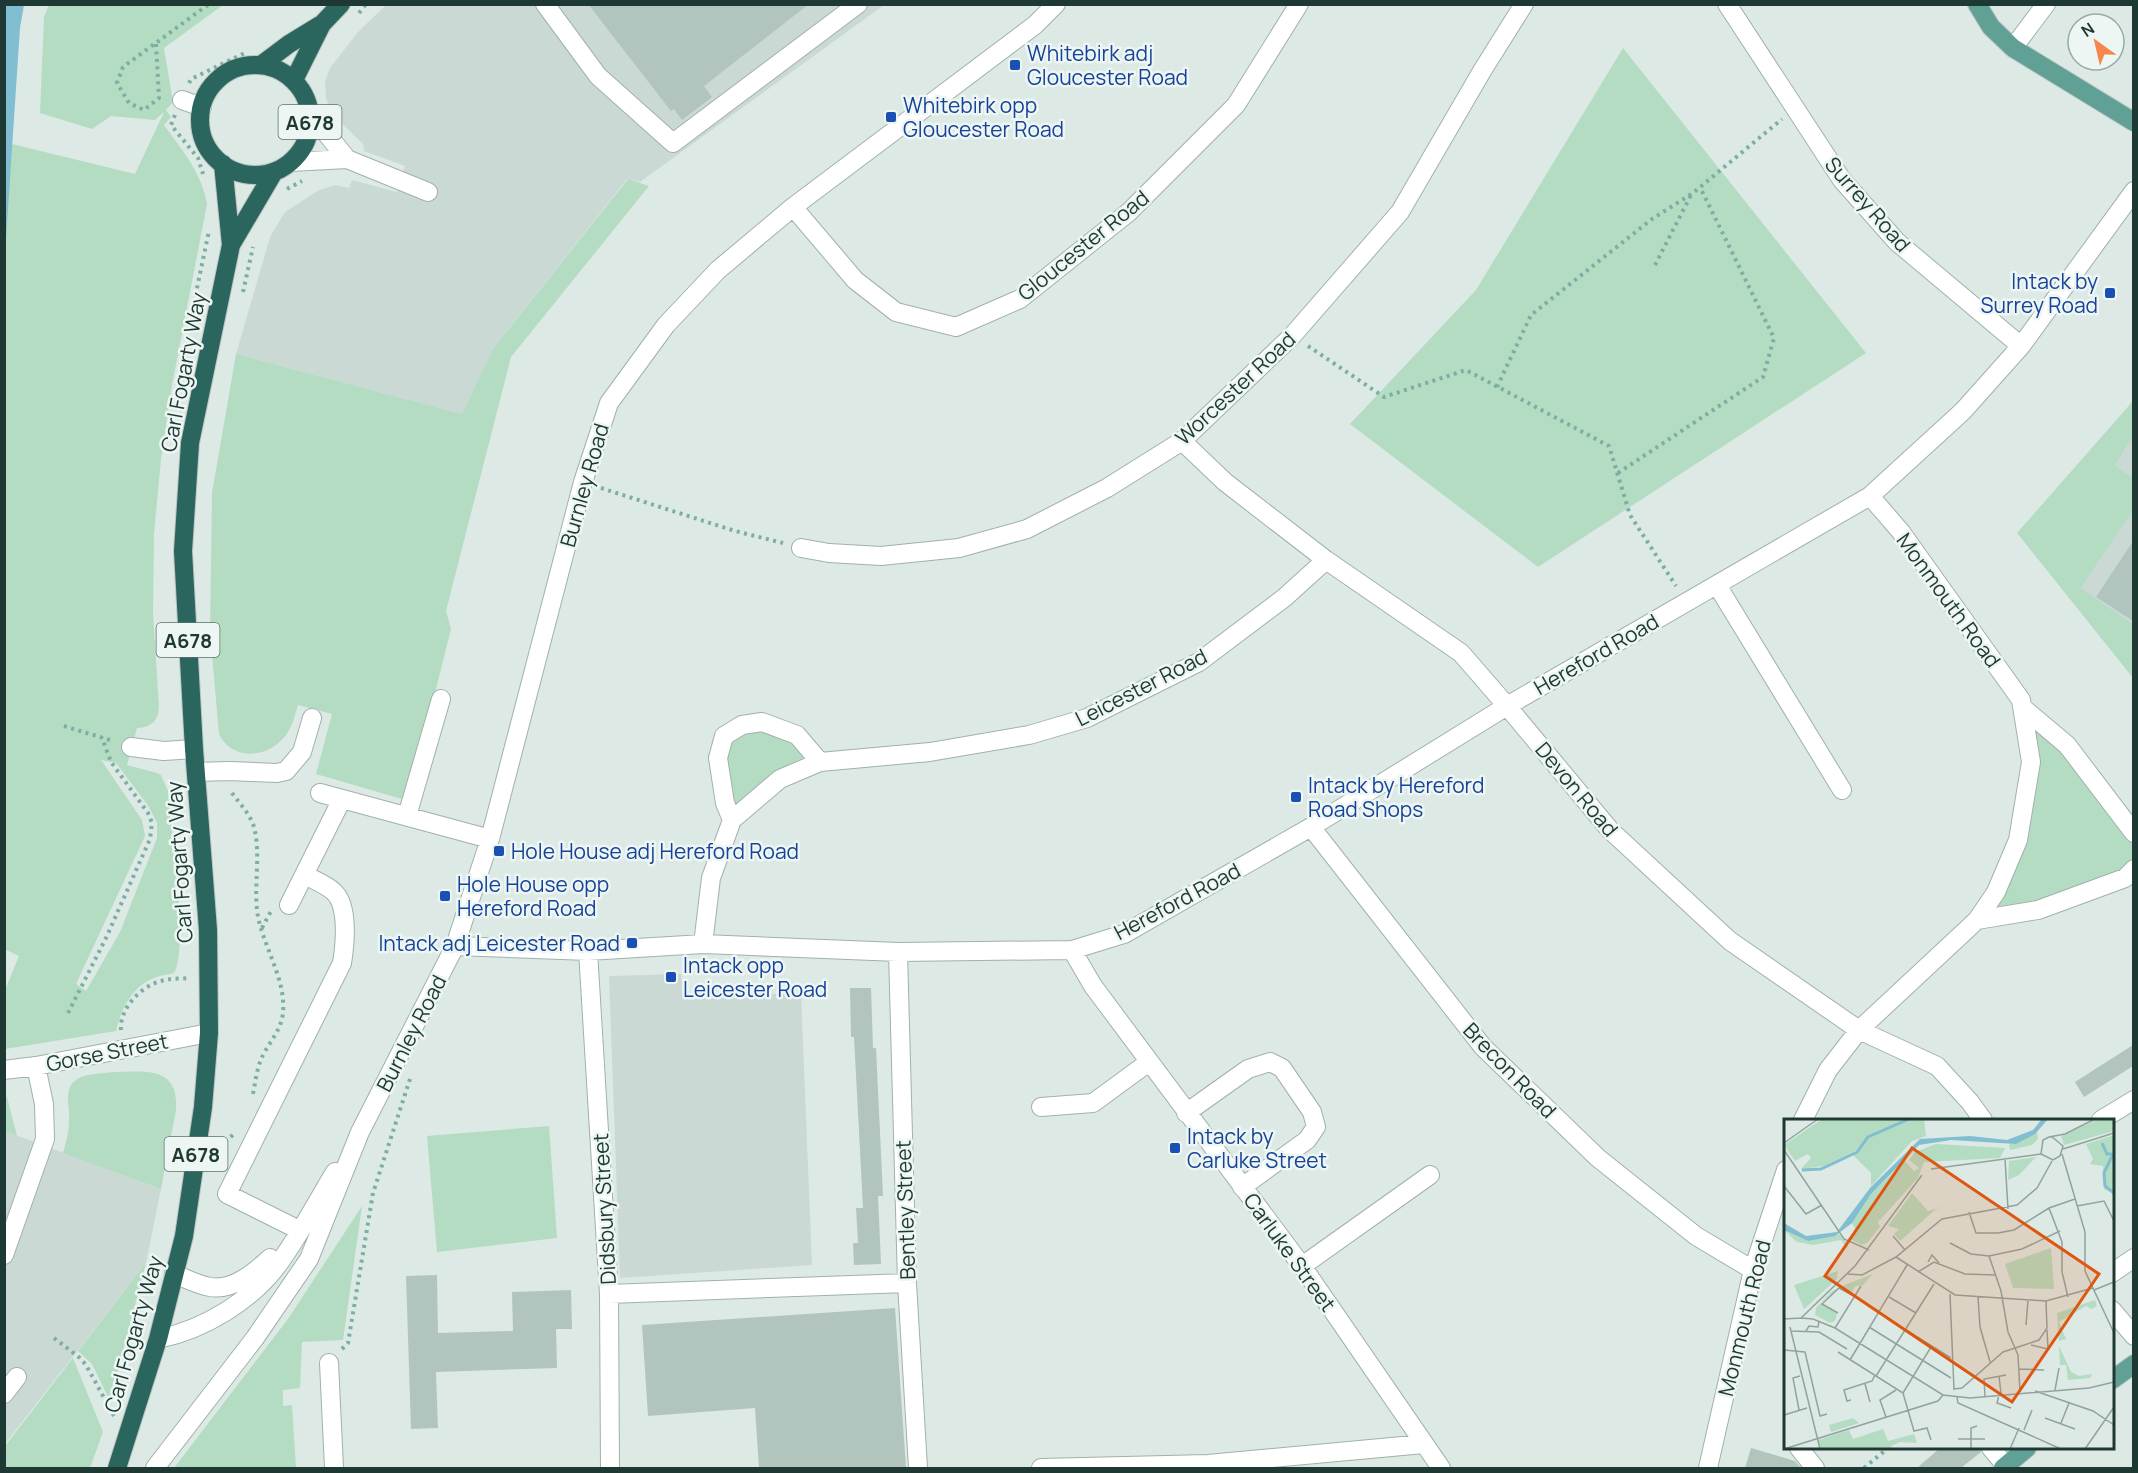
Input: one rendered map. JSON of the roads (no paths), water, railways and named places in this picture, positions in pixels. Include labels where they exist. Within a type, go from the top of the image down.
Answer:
[{"type":"highway","name":"A678","points":[[261,65],[289,44],[322,24],[341,4]]},
{"type":"highway","name":"A678","points":[[294,80],[322,24]]},
{"type":"highway","name":"A678","points":[[202,107],[213,84],[226,73],[243,66],[261,65],[278,69],[294,80],[305,95],[310,113],[310,131],[303,148],[291,162],[274,172],[256,175],[238,172],[223,164]]},
{"type":"highway","points":[[202,107],[200,117],[202,135],[210,152],[223,164]]},
{"type":"highway","name":"Carl Fogarty Way","points":[[117,1468],[158,1339],[184,1236],[203,1107],[209,1033],[208,930],[194,749],[183,551],[190,443],[231,245],[223,164]]},
{"type":"highway","name":"Carl Fogarty Way","points":[[231,245],[274,172]]},
{"type":"main road","points":[[1977,4],[1992,27],[2013,48],[2133,122]]},
{"type":"main road","points":[[2114,1378],[2133,1364]]},
{"type":"main road","points":[[2004,1467],[2026,1449]]},
{"type":"street","points":[[545,4],[598,76],[673,143],[858,4]]},
{"type":"street","name":"Burnley Road","points":[[155,1468],[255,1338],[309,1259],[360,1132],[455,946],[490,839],[583,482],[609,403],[666,325],[718,270],[793,207],[1035,25],[1056,4]]},
{"type":"street","name":"Gloucester Road","points":[[793,207],[855,280],[896,312],[956,327],[1020,299],[1129,213],[1236,105],[1299,4]]},
{"type":"street","name":"Worcester Road","points":[[801,548],[829,553],[881,556],[959,548],[1027,529],[1107,488],[1182,441],[1292,336],[1400,212],[1524,4]]},
{"type":"street","name":"Surrey Road","points":[[1727,4],[1842,180],[1897,242],[2021,346]]},
{"type":"street","points":[[2013,48],[2046,4]]},
{"type":"street","points":[[182,100],[202,107]]},
{"type":"street","points":[[310,113],[347,159]]},
{"type":"street","points":[[291,162],[347,159],[428,192]]},
{"type":"street","name":"Hereford Road","points":[[455,946],[588,951],[703,944],[898,952],[1072,950],[1124,934],[1311,827],[1507,706],[1870,496],[1963,411],[2021,346],[2133,191]]},
{"type":"street","name":"Devon Road","points":[[1182,441],[1225,482],[1326,560],[1461,653],[1610,830],[1730,941],[1859,1030],[1937,1066],[1982,1119]]},
{"type":"street","name":"Monmouth Road","points":[[1804,1119],[1828,1070],[1859,1030],[1977,920],[1996,892],[2018,840],[2031,762],[2021,700],[1908,542],[1870,496]]},
{"type":"street","name":"Leicester Road","points":[[703,944],[711,878],[732,820],[780,779],[820,762],[941,750],[1029,735],[1087,718],[1199,662],[1284,597],[1326,560]]},
{"type":"street","points":[[1717,585],[1842,790]]},
{"type":"street","points":[[407,816],[441,699]]},
{"type":"street","name":"Monmouth Road","points":[[2023,708],[2067,745],[2133,832]]},
{"type":"street","points":[[196,772],[277,773],[286,771],[302,752],[312,718]]},
{"type":"street","points":[[732,820],[725,803],[718,758],[724,736],[742,725],[762,722],[797,735],[820,762]]},
{"type":"street","points":[[131,747],[164,751],[194,749]]},
{"type":"street","points":[[320,793],[490,839]]},
{"type":"street","points":[[289,905],[342,799]]},
{"type":"street","name":"Brecon Road","points":[[1311,827],[1483,1047],[1598,1158],[1696,1236],[1753,1270]]},
{"type":"street","points":[[1977,920],[2038,910],[2125,878],[2133,869]]},
{"type":"street","points":[[299,1230],[227,1194],[342,963],[345,946],[344,915],[340,898],[333,891],[305,875]]},
{"type":"street","name":"Carluke Street","points":[[1072,950],[1093,986],[1302,1266],[1441,1468]]},
{"type":"street","name":"Didsbury Street","points":[[588,951],[609,1294],[610,1468]]},
{"type":"street","name":"Bentley Street","points":[[898,952],[907,1283],[918,1468]]},
{"type":"street","name":"Gorse Street","points":[[4,1070],[209,1033]]},
{"type":"street","points":[[1041,1107],[1094,1102],[1149,1062]]},
{"type":"street","points":[[1186,1113],[1248,1069],[1270,1062],[1282,1068],[1312,1112],[1316,1127],[1307,1140],[1242,1187]]},
{"type":"street","points":[[4,1255],[45,1139],[44,1104],[36,1066]]},
{"type":"street","points":[[2103,1119],[2133,1100]]},
{"type":"street","name":"Burnley Road","points":[[158,1339],[180,1335],[244,1300],[279,1264],[360,1132]]},
{"type":"street","name":"Monmouth Road","points":[[1708,1468],[1753,1270],[1784,1173]]},
{"type":"street","points":[[1302,1266],[1430,1174]]},
{"type":"street","name":"Burnley Road","points":[[174,1274],[212,1288],[233,1284],[259,1268],[299,1230]]},
{"type":"street","points":[[2114,1272],[2133,1258]]},
{"type":"street","points":[[609,1294],[907,1283]]},
{"type":"street","points":[[2114,1312],[2133,1336]]},
{"type":"street","points":[[329,1363],[334,1468]]},
{"type":"street","points":[[4,1394],[17,1377]]},
{"type":"street","points":[[1041,1468],[1208,1466],[1424,1444]]},
{"type":"street","points":[[1800,1449],[1815,1468]]},
{"type":"street","points":[[1991,1449],[2004,1467]]},
{"type":"water","points":[[5,4],[24,5],[20,28],[5,254]]},
{"type":"place","name":"Whitebirk adj Gloucester Road","points":[[1015,65]]},
{"type":"place","name":"Whitebirk opp Gloucester Road","points":[[891,117]]},
{"type":"place","name":"Intack by Surrey Road","points":[[2110,293]]},
{"type":"place","name":"Intack by Hereford Road Shops","points":[[1296,797]]},
{"type":"place","name":"Hole House adj Hereford Road","points":[[499,851]]},
{"type":"place","name":"Hole House opp Hereford Road","points":[[445,896]]},
{"type":"place","name":"Intack adj Leicester Road","points":[[632,943]]},
{"type":"place","name":"Intack opp Leicester Road","points":[[671,977]]},
{"type":"place","name":"Intack by Carluke Street","points":[[1175,1148]]}]
